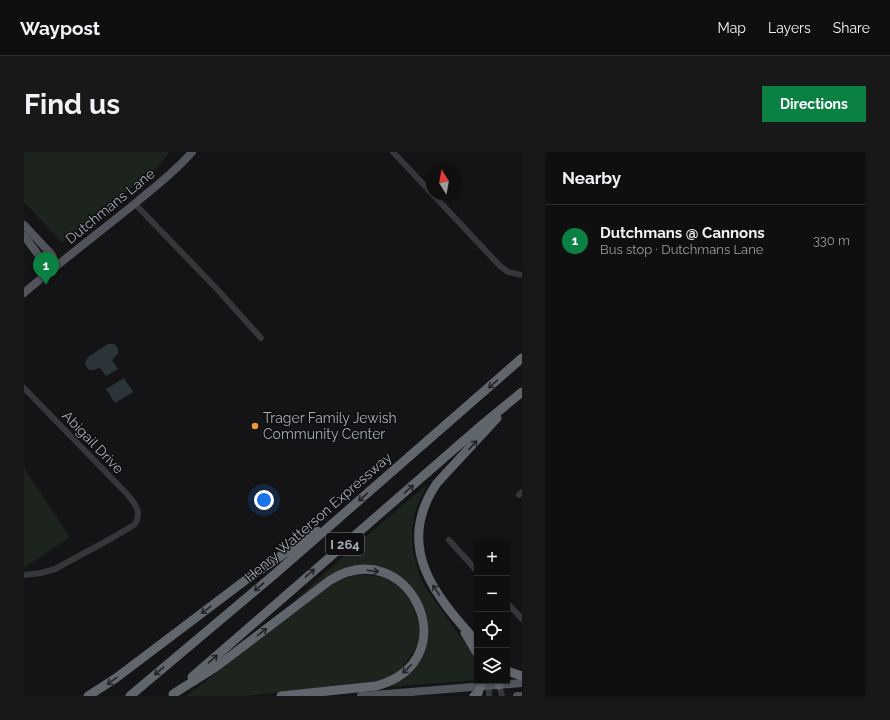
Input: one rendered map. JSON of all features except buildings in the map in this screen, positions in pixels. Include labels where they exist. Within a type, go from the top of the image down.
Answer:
[{"type":"highway","name":"Henry Watterson Expressway","points":[[130,696],[352,507],[522,358]]},
{"type":"highway","points":[[474,639],[459,622],[435,590],[425,570],[418,544],[419,524],[430,493],[437,483],[520,393]]},
{"type":"highway","name":"I 264","points":[[171,695],[520,393]]},
{"type":"highway","points":[[88,696],[116,678],[247,579],[352,507]]},
{"type":"highway","points":[[171,695],[216,667],[329,581],[341,575],[355,570],[378,571],[390,575],[407,586],[419,606],[424,626],[423,638],[419,652],[407,670],[389,682],[376,686],[282,696]]},
{"type":"highway","points":[[459,622],[474,649]]},
{"type":"highway","points":[[510,672],[522,676]]},
{"type":"highway","points":[[474,696],[484,684]]},
{"type":"main road","name":"Dutchmans Lane","points":[[24,293],[135,204],[192,152]]},
{"type":"main road","points":[[24,226],[52,255],[56,266]]},
{"type":"main road","points":[[24,236],[44,260],[56,266]]},
{"type":"main road","points":[[510,682],[522,682]]},
{"type":"main road","points":[[361,696],[484,684]]},
{"type":"main road","points":[[517,696],[522,696]]},
{"type":"street","points":[[393,152],[500,266],[508,272],[522,275]]},
{"type":"street","points":[[135,204],[212,284],[261,338]]},
{"type":"street","name":"Abigail Drive","points":[[24,388],[128,495],[137,506],[138,516],[137,522],[129,529],[61,565],[41,573],[24,575]]},
{"type":"street","points":[[449,540],[474,568]]},
{"type":"street","points":[[510,606],[522,620]]},
{"type":"street","points":[[484,684],[489,696]]},
{"type":"street","points":[[498,684],[502,696]]},
{"type":"shaded area","points":[[24,152],[170,152],[155,170],[62,243],[24,202]]},
{"type":"shaded area","points":[[108,344],[114,344],[118,348],[118,354],[112,360],[118,369],[106,376],[100,368],[89,370],[85,362],[88,357]]},
{"type":"shaded area","points":[[124,378],[133,392],[115,403],[106,389]]},
{"type":"shaded area","points":[[24,468],[70,537],[24,568]]},
{"type":"shaded area","points":[[427,484],[414,516],[412,537],[414,557],[425,587],[474,656],[474,680],[388,687],[387,686],[401,679],[408,673],[427,625],[425,611],[415,591],[398,576],[388,571],[366,566],[355,567],[337,573],[318,584],[295,601],[319,578]]},
{"type":"shaded area","points":[[358,574],[383,577],[397,584],[413,603],[419,626],[419,637],[416,648],[401,670],[386,679],[369,683],[244,696],[186,696],[323,591],[336,582]]},
{"type":"place","name":"Dutchmans @ Cannons","points":[[46,285]]},
{"type":"place","name":"Trager Family Jewish Community Center","points":[[255,426]]}]
